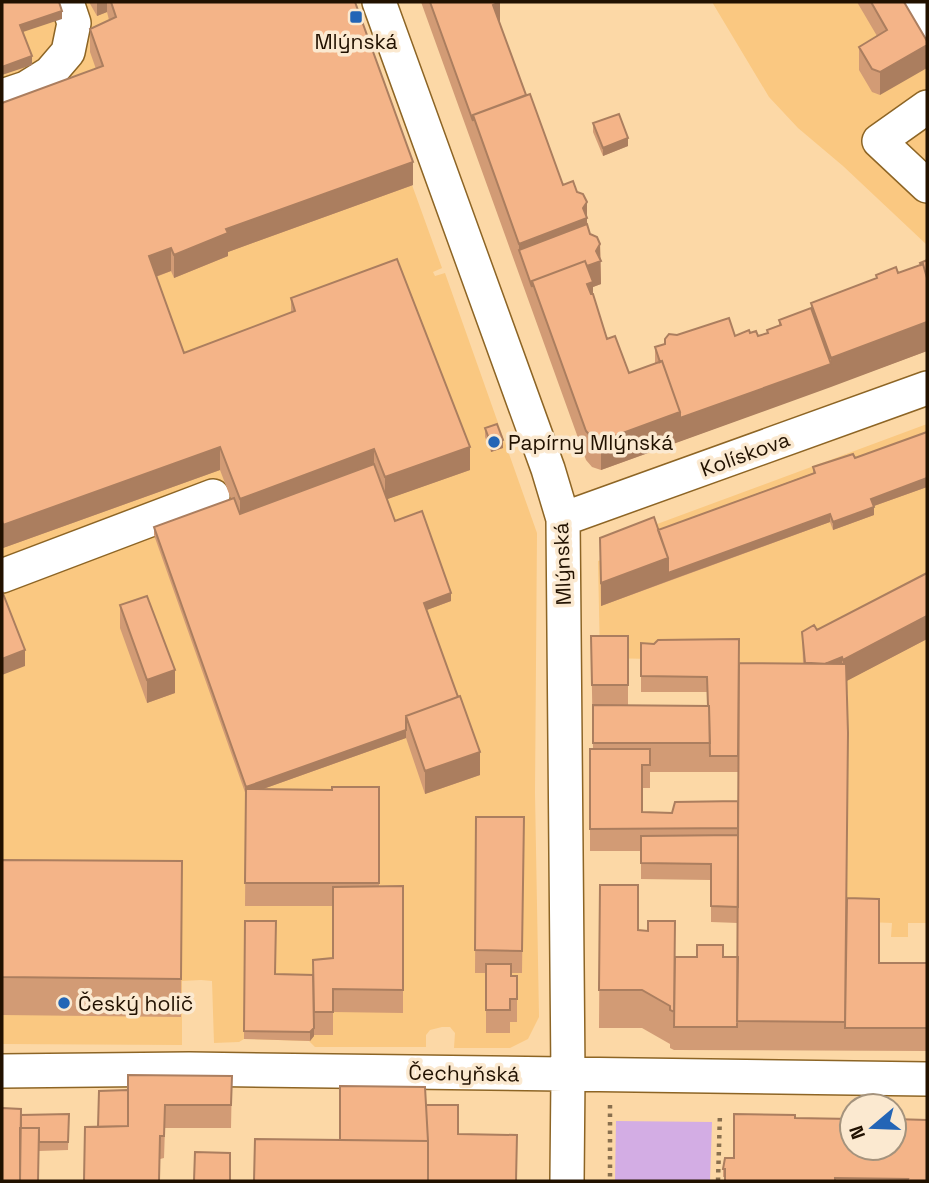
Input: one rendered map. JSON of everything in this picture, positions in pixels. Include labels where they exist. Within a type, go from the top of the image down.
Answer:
[{"type":"street","points":[[2,96],[26,88],[50,73],[68,52],[74,23],[67,2]]},
{"type":"street","name":"Mlýnská","points":[[379,2],[548,469],[563,519],[567,1181]]},
{"type":"street","points":[[908,2],[927,33]]},
{"type":"street","points":[[927,107],[879,141],[927,186]]},
{"type":"street","name":"Kolískova","points":[[563,519],[927,388]]},
{"type":"street","points":[[2,576],[213,496]]},
{"type":"street","name":"Čechyňská","points":[[2,1071],[189,1069],[927,1079]]},
{"type":"path","points":[[610,1112],[610,1181]]},
{"type":"path","points":[[718,1181],[720,1112]]},
{"type":"shaded area","points":[[2,2],[346,2],[442,268],[433,272],[435,276],[445,273],[537,533],[535,793],[539,1017],[528,1039],[510,1048],[454,1048],[455,1033],[450,1027],[430,1030],[426,1035],[426,1047],[315,1047],[309,1041],[244,1039],[239,1042],[214,1043],[212,981],[201,980],[182,981],[182,1045],[2,1044]]},
{"type":"shaded area","points":[[712,2],[927,2],[927,245],[798,128],[769,97]]},
{"type":"shaded area","points":[[927,424],[927,923],[908,923],[908,937],[891,937],[892,923],[868,922],[868,898],[847,898],[848,693],[805,690],[654,659],[600,658],[598,561],[653,540],[649,527]]},
{"type":"shaded area","points":[[616,1121],[712,1122],[710,1181],[615,1181]]},
{"type":"building","points":[[2,2],[59,2],[62,11],[20,25],[32,56],[2,67]]},
{"type":"building","points":[[111,2],[355,2],[413,162],[226,229],[228,233],[174,255],[171,248],[149,256],[184,353],[295,311],[291,298],[397,259],[470,447],[385,477],[374,449],[240,499],[220,447],[3,525],[2,103],[103,66],[90,29],[116,17]]},
{"type":"building","points":[[430,2],[500,2],[493,5],[526,95],[473,115],[473,121]]},
{"type":"building","points":[[871,2],[904,2],[927,45],[880,72],[872,69],[859,47],[887,30]]},
{"type":"building","points":[[530,94],[563,185],[573,181],[577,192],[583,194],[587,202],[583,208],[587,218],[519,244],[473,115]]},
{"type":"building","points":[[619,114],[628,138],[603,148],[593,123]]},
{"type":"building","points":[[587,224],[590,234],[597,237],[600,244],[596,251],[601,261],[587,266],[585,261],[532,281],[532,287],[519,250]]},
{"type":"building","points":[[927,260],[927,278],[923,264],[920,263]]},
{"type":"building","points":[[585,261],[593,282],[587,284],[593,294],[607,339],[615,336],[629,373],[662,361],[680,412],[601,441],[592,438],[586,431],[532,281]]},
{"type":"building","points":[[923,264],[927,278],[927,322],[831,358],[811,303],[877,278],[876,275],[896,267],[898,273]]},
{"type":"building","points":[[811,308],[831,364],[680,418],[655,347],[665,344],[669,334],[677,335],[729,318],[735,336],[749,330],[750,333],[756,331],[758,336],[781,325],[779,320]]},
{"type":"building","points":[[497,424],[503,440],[491,444],[485,428]]},
{"type":"building","points":[[927,432],[927,478],[871,499],[874,507],[833,522],[830,514],[668,573],[668,558],[658,530],[815,473],[813,467],[853,454],[855,458]]},
{"type":"building","points":[[374,464],[395,521],[422,511],[451,593],[424,603],[458,697],[406,716],[406,730],[246,787],[154,527],[234,498],[240,514]]},
{"type":"building","points":[[654,517],[668,558],[601,583],[600,538]]},
{"type":"building","points":[[927,573],[927,616],[843,660],[842,657],[825,664],[805,663],[802,632],[814,625],[817,630]]},
{"type":"building","points":[[2,591],[25,650],[2,659]]},
{"type":"building","points":[[147,596],[175,670],[147,680],[120,605]]},
{"type":"building","points":[[591,636],[628,636],[628,685],[592,685]]},
{"type":"building","points":[[739,639],[738,756],[710,756],[707,677],[641,676],[641,643],[654,644],[658,640]]},
{"type":"building","points":[[739,663],[846,664],[848,733],[845,1022],[737,1021]]},
{"type":"building","points":[[460,696],[480,752],[425,771],[406,716]]},
{"type":"building","points":[[593,705],[709,706],[710,743],[593,743]]},
{"type":"building","points":[[590,749],[650,749],[650,765],[642,765],[642,812],[672,813],[675,802],[738,801],[738,828],[590,829]]},
{"type":"building","points":[[332,787],[379,787],[379,883],[245,883],[246,789],[332,790]]},
{"type":"building","points":[[476,817],[524,817],[522,951],[475,950]]},
{"type":"building","points":[[738,835],[738,907],[711,906],[711,864],[641,863],[641,836]]},
{"type":"building","points":[[2,860],[182,861],[181,979],[2,977]]},
{"type":"building","points":[[600,885],[638,885],[638,930],[648,931],[648,921],[675,921],[674,1012],[670,1010],[670,1006],[642,990],[599,990]]},
{"type":"building","points":[[403,886],[403,990],[333,989],[333,1012],[314,1012],[313,960],[333,958],[333,887]]},
{"type":"building","points":[[847,898],[879,899],[879,963],[927,963],[927,1028],[845,1028]]},
{"type":"building","points":[[245,921],[276,921],[275,974],[313,975],[314,1028],[310,1032],[244,1031]]},
{"type":"building","points":[[697,945],[723,945],[723,957],[738,957],[737,1027],[674,1027],[675,957],[697,957]]},
{"type":"building","points":[[486,964],[511,964],[511,976],[517,976],[517,999],[510,999],[510,1010],[486,1010]]},
{"type":"building","points":[[128,1075],[232,1076],[231,1105],[165,1105],[164,1136],[160,1136],[159,1181],[84,1181],[85,1127],[128,1126]]},
{"type":"building","points":[[340,1086],[425,1087],[428,1141],[340,1140]]},
{"type":"building","points":[[128,1090],[128,1126],[98,1127],[99,1091]]},
{"type":"building","points":[[426,1105],[458,1105],[458,1134],[517,1135],[516,1181],[428,1181]]},
{"type":"building","points":[[2,1108],[21,1109],[20,1181],[2,1181]]},
{"type":"building","points":[[69,1114],[68,1142],[39,1142],[39,1128],[21,1128],[21,1115]]},
{"type":"building","points":[[734,1114],[838,1119],[838,1162],[908,1162],[908,1119],[927,1120],[927,1181],[835,1178],[835,1181],[725,1181],[725,1158],[734,1158]]},
{"type":"building","points":[[20,1128],[39,1128],[38,1181],[20,1181]]},
{"type":"building","points":[[255,1139],[428,1141],[428,1181],[254,1181]]},
{"type":"building","points":[[195,1152],[230,1153],[230,1181],[194,1181]]},
{"type":"place","name":"Mlýnská","points":[[356,17]]},
{"type":"place","name":"Papírny Mlýnská","points":[[494,442]]},
{"type":"place","name":"Český holič","points":[[64,1003]]}]
